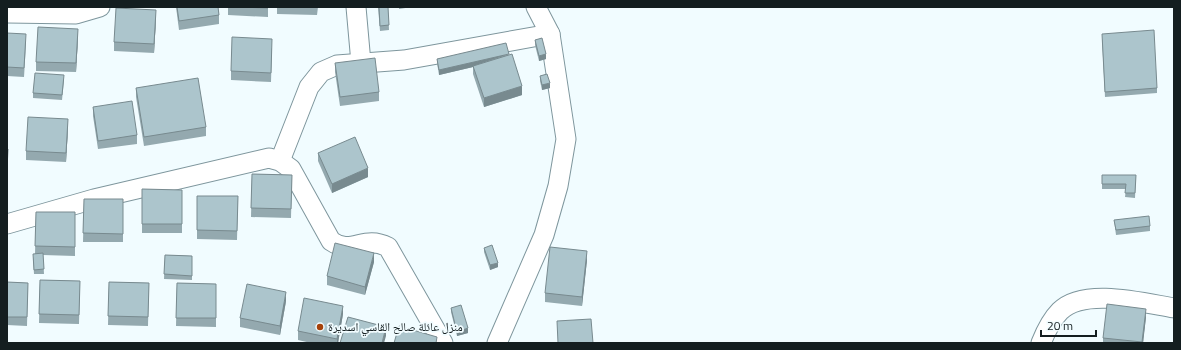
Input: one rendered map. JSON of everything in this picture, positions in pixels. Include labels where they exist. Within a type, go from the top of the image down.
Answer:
[{"type":"street","points":[[7,13],[76,14],[100,7]]},
{"type":"street","points":[[356,7],[361,63]]},
{"type":"street","points":[[497,343],[544,235],[558,186],[566,139],[550,34],[536,7]]},
{"type":"street","points":[[280,160],[310,87],[321,72],[337,65],[404,60],[550,34]]},
{"type":"street","points":[[7,224],[94,199],[269,158],[280,160],[291,169],[331,241],[338,246],[349,247],[369,242],[378,242],[388,247],[443,343]]},
{"type":"street","points":[[1041,343],[1060,311],[1073,303],[1108,297],[1174,308]]},
{"type":"building","points":[[177,7],[218,7],[219,15],[179,21]]},
{"type":"building","points":[[237,7],[268,7],[268,8]]},
{"type":"building","points":[[379,7],[388,7],[389,25],[380,26]]},
{"type":"building","points":[[116,8],[156,10],[154,44],[114,42]]},
{"type":"building","points":[[38,27],[78,29],[76,63],[36,62]]},
{"type":"building","points":[[1154,30],[1157,88],[1105,92],[1102,34]]},
{"type":"building","points":[[7,33],[26,34],[24,68],[7,67]]},
{"type":"building","points":[[232,37],[272,39],[271,73],[231,71]]},
{"type":"building","points":[[542,38],[546,54],[539,56],[535,40]]},
{"type":"building","points":[[506,43],[509,54],[439,70],[437,59]]},
{"type":"building","points":[[512,54],[522,86],[484,98],[473,66]]},
{"type":"building","points":[[375,58],[379,92],[340,97],[335,63]]},
{"type":"building","points":[[35,73],[64,75],[62,95],[33,93]]},
{"type":"building","points":[[547,74],[550,83],[542,85],[540,76]]},
{"type":"building","points":[[198,78],[206,127],[144,137],[136,88]]},
{"type":"building","points":[[132,101],[137,135],[98,141],[93,107]]},
{"type":"building","points":[[28,117],[68,119],[66,153],[26,151]]},
{"type":"building","points":[[355,137],[368,168],[332,184],[318,153]]},
{"type":"building","points":[[252,174],[292,175],[291,209],[251,208]]},
{"type":"building","points":[[1102,175],[1136,175],[1135,193],[1125,193],[1126,184],[1102,184]]},
{"type":"building","points":[[142,189],[182,190],[182,224],[142,224]]},
{"type":"building","points":[[197,196],[238,196],[237,231],[197,230]]},
{"type":"building","points":[[84,199],[123,199],[123,234],[83,233]]},
{"type":"building","points":[[36,212],[75,212],[75,247],[35,246]]},
{"type":"building","points":[[1149,216],[1150,226],[1116,230],[1114,220]]},
{"type":"building","points":[[335,243],[374,253],[365,287],[327,276]]},
{"type":"building","points":[[492,245],[498,263],[490,265],[484,248]]},
{"type":"building","points":[[550,247],[587,251],[582,297],[545,293]]},
{"type":"building","points":[[43,253],[44,269],[34,270],[33,254]]},
{"type":"building","points":[[165,255],[192,256],[192,276],[164,274]]},
{"type":"building","points":[[40,280],[80,281],[79,315],[39,314]]},
{"type":"building","points":[[7,282],[28,283],[27,317],[7,317]]},
{"type":"building","points":[[109,282],[149,283],[148,317],[108,316]]},
{"type":"building","points":[[177,283],[216,284],[216,318],[176,318]]},
{"type":"building","points":[[247,284],[286,292],[280,326],[240,318]]},
{"type":"building","name":"منزل عائلة صالح القاسي اسديرة","points":[[304,298],[343,306],[337,339],[298,331]]},
{"type":"building","points":[[1107,304],[1146,309],[1142,342],[1103,338]]},
{"type":"building","points":[[461,305],[468,328],[457,332],[451,308]]},
{"type":"building","points":[[348,317],[386,327],[382,343],[340,343]]},
{"type":"building","points":[[591,319],[593,343],[558,343],[557,321]]},
{"type":"building","points":[[399,326],[437,337],[436,343],[394,343]]},
{"type":"place","name":"منزل عائلة صالح القاسي اسديرة","points":[[320,327]]}]
